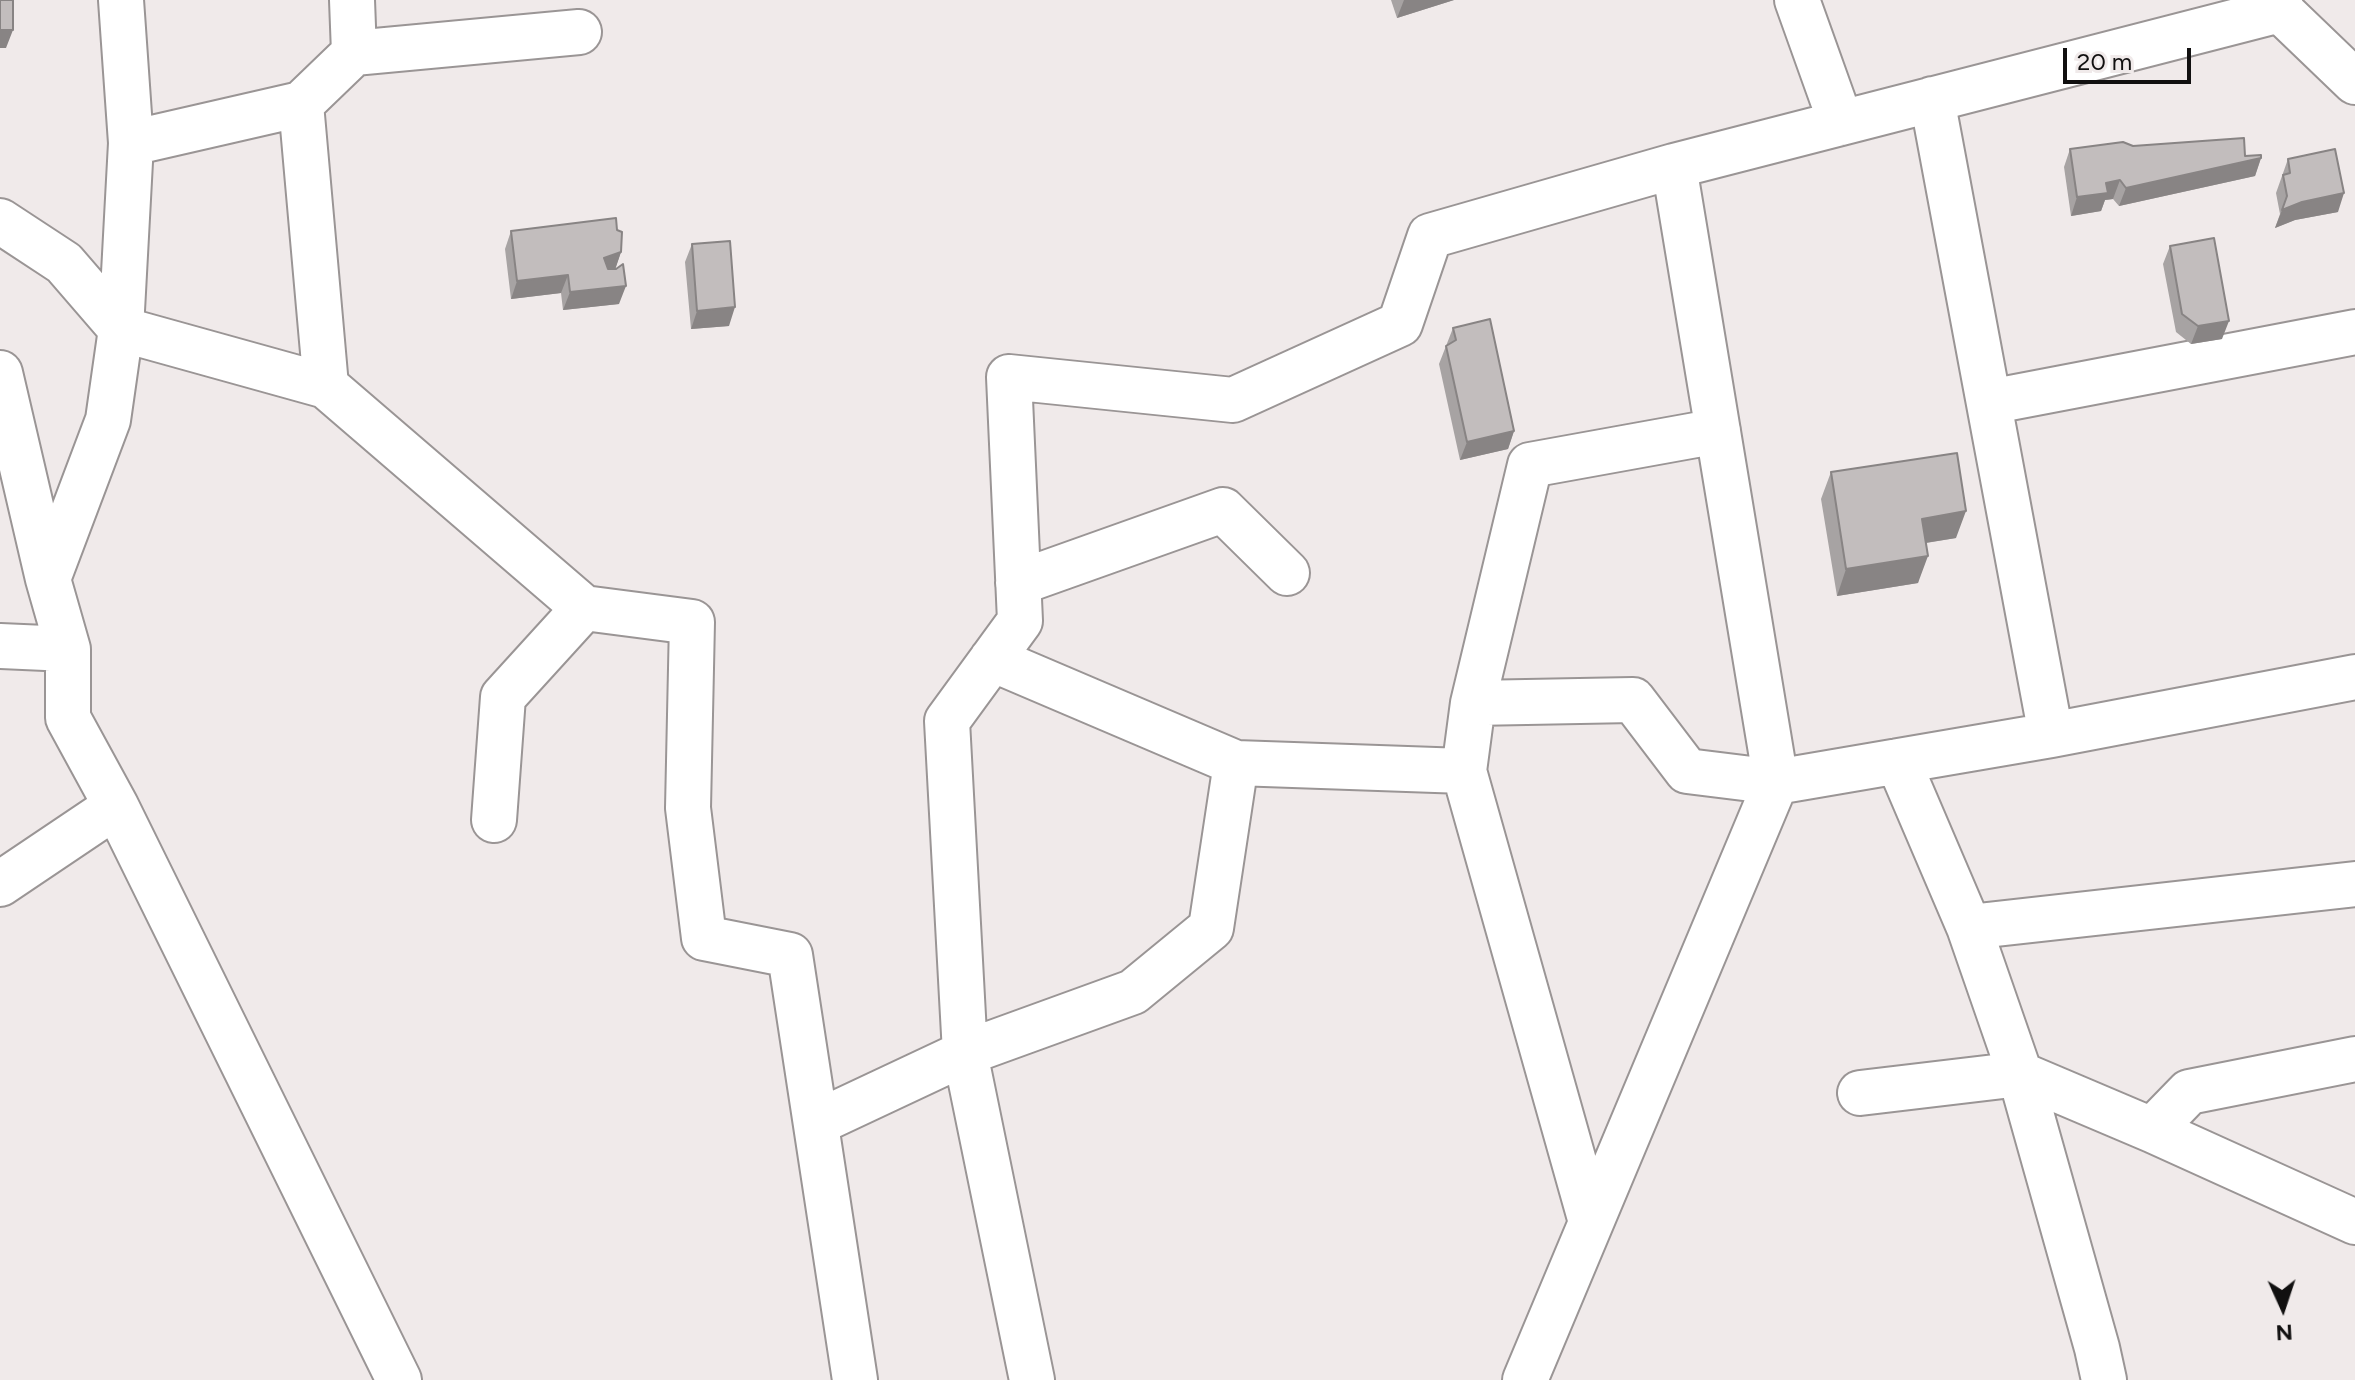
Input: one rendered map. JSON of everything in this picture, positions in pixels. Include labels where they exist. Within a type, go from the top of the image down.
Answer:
[{"type":"street","points":[[48,579],[108,420],[121,329],[131,143],[121,0]]},
{"type":"street","points":[[352,0],[354,53]]},
{"type":"street","points":[[1797,0],[1841,123]]},
{"type":"street","points":[[1032,1380],[965,1053],[947,721],[1020,621],[1009,377],[1233,400],[1400,324],[1430,236],[1674,166],[2280,5],[2355,82]]},
{"type":"street","points":[[131,143],[301,104],[354,53],[579,32]]},
{"type":"street","points":[[1932,99],[2051,735]]},
{"type":"street","points":[[301,104],[326,386]]},
{"type":"street","points":[[1525,1380],[1776,782],[1674,166]]},
{"type":"street","points":[[0,221],[64,263],[121,329],[326,386],[584,608],[692,622],[688,808],[704,938],[790,955],[855,1380]]},
{"type":"street","points":[[1989,402],[2355,332]]},
{"type":"street","points":[[0,373],[48,579],[68,649],[68,718],[116,806],[399,1380]]},
{"type":"street","points":[[1591,1222],[1464,771],[1473,703],[1530,465],[1718,431]]},
{"type":"street","points":[[1018,583],[1223,510],[1287,573]]},
{"type":"street","points":[[494,820],[503,697],[584,608]]},
{"type":"street","points":[[0,646],[68,649]]},
{"type":"street","points":[[992,659],[1236,763],[1464,771]]},
{"type":"street","points":[[1473,703],[1633,700],[1687,771],[1776,782],[2051,735],[2355,677]]},
{"type":"street","points":[[1898,761],[1969,927],[2020,1074],[2104,1380]]},
{"type":"street","points":[[816,1123],[965,1053],[1133,992],[1211,928],[1236,763]]},
{"type":"street","points":[[0,884],[116,806]]},
{"type":"street","points":[[1969,927],[2355,884]]},
{"type":"street","points":[[2152,1130],[2189,1092],[2355,1059]]},
{"type":"street","points":[[1860,1093],[2020,1074],[2355,1222]]},
{"type":"building","points":[[0,0],[13,0],[13,30],[0,30]]},
{"type":"building","points":[[2244,138],[2245,156],[2261,155],[2261,158],[2126,188],[2120,180],[2106,183],[2108,193],[2077,197],[2070,149],[2123,142],[2133,146]]},
{"type":"building","points":[[2335,149],[2344,193],[2302,202],[2282,210],[2287,196],[2283,175],[2290,173],[2288,159]]},
{"type":"building","points":[[616,218],[617,230],[622,232],[621,252],[604,258],[608,269],[616,269],[623,264],[626,286],[570,292],[568,275],[517,281],[511,231]]},
{"type":"building","points":[[2214,238],[2229,321],[2198,326],[2182,314],[2170,246]]},
{"type":"building","points":[[730,241],[735,307],[697,311],[692,244]]},
{"type":"building","points":[[1490,319],[1514,431],[1467,442],[1446,346],[1456,340],[1453,328]]},
{"type":"building","points":[[1957,453],[1966,511],[1922,519],[1928,556],[1846,569],[1831,472]]}]
